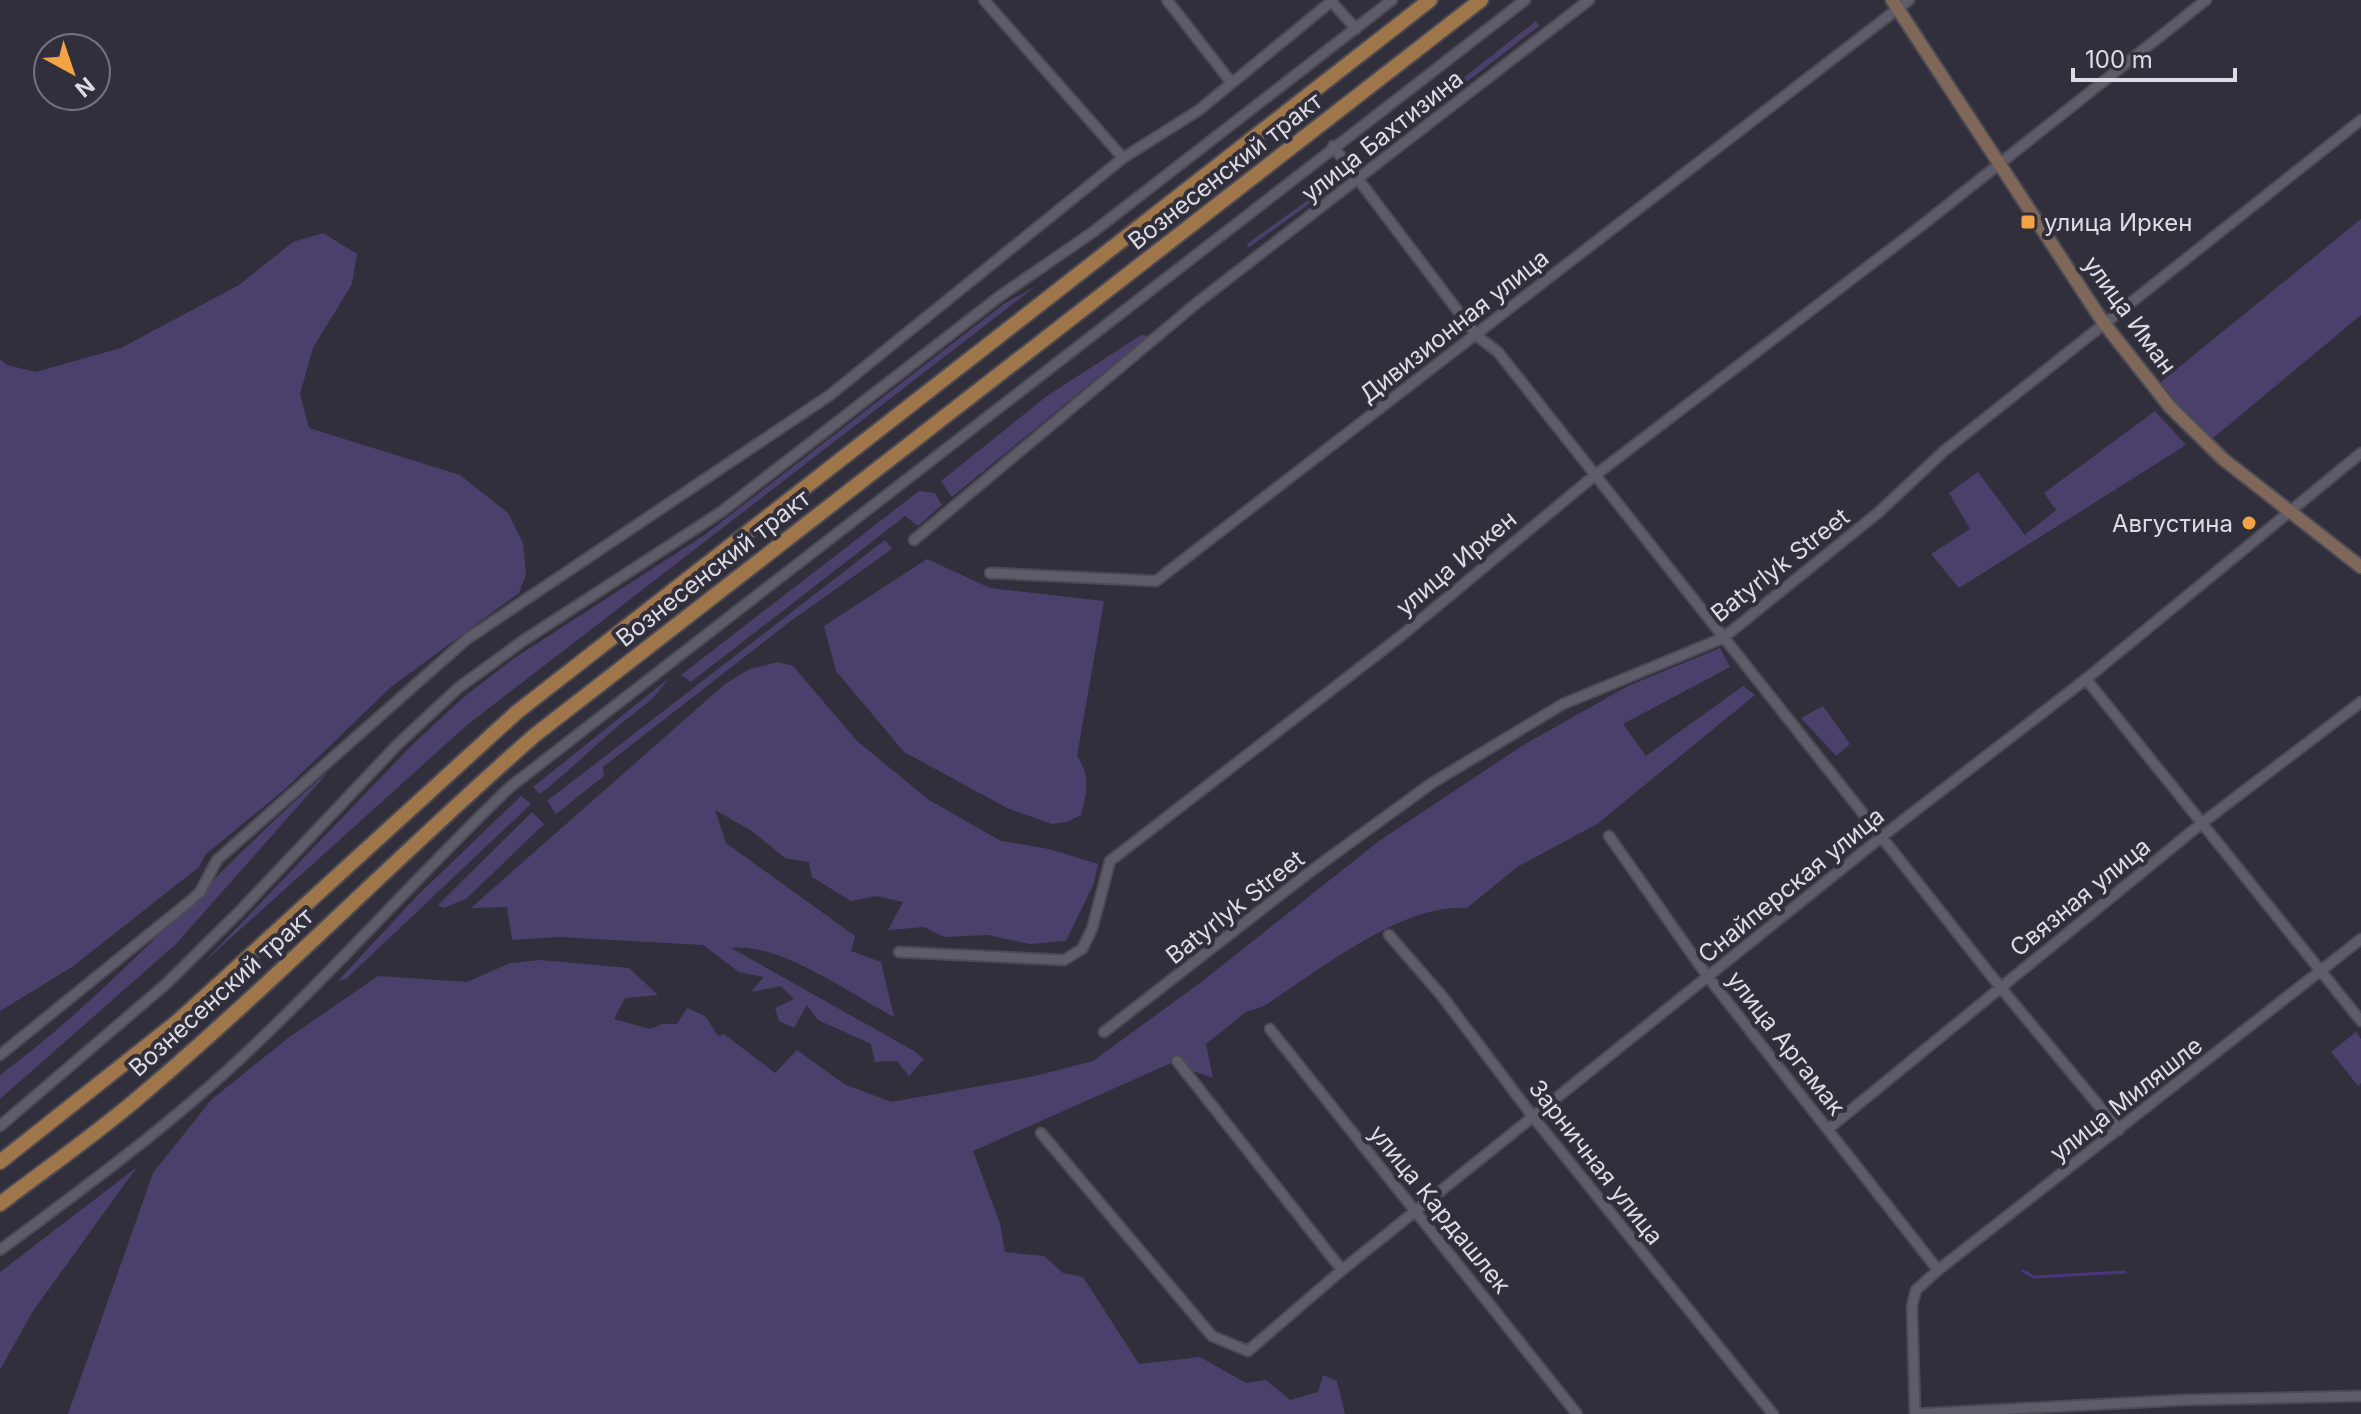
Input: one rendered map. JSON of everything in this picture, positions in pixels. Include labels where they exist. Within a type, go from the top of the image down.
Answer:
[{"type":"main road","name":"Вознесенский тракт","points":[[0,1162],[178,1021],[517,712],[1430,0]]},
{"type":"main road","name":"Вознесенский тракт","points":[[0,1204],[129,1106],[413,842],[535,735],[1481,0]]},
{"type":"street","points":[[984,0],[1123,158]]},
{"type":"street","points":[[1167,0],[1231,82]]},
{"type":"street","points":[[0,1055],[190,901],[200,892],[217,860],[457,646],[830,395],[1123,158],[1199,110],[1331,0],[1356,29]]},
{"type":"street","points":[[0,1126],[166,984],[239,912],[398,744],[458,688],[524,640],[721,512],[1000,296],[1093,232],[1392,0]]},
{"type":"street","points":[[0,1250],[176,1116],[231,1067],[510,787],[1525,0]]},
{"type":"street","name":"улица Бахтизина","points":[[914,540],[1198,302],[1589,0]]},
{"type":"street","name":"Дивизионная улица","points":[[990,573],[1156,581],[1477,336],[1895,4],[1909,0]]},
{"type":"street","name":"улица Иркен","points":[[899,952],[1064,960],[1082,949],[1092,929],[1110,861],[1401,636],[1594,476],[1921,226],[1999,161],[2206,0]]},
{"type":"street","name":"улица Иман","points":[[1895,4],[2103,322],[2170,407],[2209,447],[2361,567]]},
{"type":"street","name":"Batyrlyk Street","points":[[1104,1032],[1311,871],[1432,783],[1563,704],[1723,638],[2103,322],[2361,120]]},
{"type":"street","points":[[1333,146],[1477,336],[1498,352],[1723,638],[1884,835],[2001,988],[2119,1130]]},
{"type":"street","name":"Снайперская улица","points":[[1041,1133],[1212,1336],[1248,1351],[1342,1270],[1884,835],[2086,679],[2293,512],[2361,453]]},
{"type":"street","points":[[2086,679],[2361,1021]]},
{"type":"street","name":"Связная улица","points":[[1828,1129],[2202,823],[2361,702]]},
{"type":"street","name":"улица Аргамак","points":[[1609,836],[1708,977],[1938,1270]]},
{"type":"street","name":"Зарничная улица","points":[[1389,935],[1468,1029],[1534,1118],[1773,1414]]},
{"type":"street","name":"улица Миляшле","points":[[2361,939],[1938,1270],[1916,1290],[1912,1306],[1915,1414],[2183,1400],[2361,1396]]},
{"type":"street","name":"улица Кардашлек","points":[[1270,1029],[1577,1414]]},
{"type":"street","points":[[1177,1061],[1342,1270]]},
{"type":"shaded area","points":[[1536,21],[1539,26],[1385,145],[1383,141]]},
{"type":"shaded area","points":[[1319,192],[1323,194],[1248,248],[1247,244]]},
{"type":"shaded area","points":[[2361,219],[2361,315],[2212,439],[2196,429],[2157,385]]},
{"type":"shaded area","points":[[323,233],[357,254],[352,284],[313,348],[300,394],[309,428],[460,475],[508,513],[523,543],[526,574],[519,593],[391,687],[283,791],[206,854],[199,867],[72,967],[0,1011],[0,359],[7,365],[36,372],[121,348],[239,285],[293,242]]},
{"type":"shaded area","points":[[1035,287],[467,725],[203,963],[413,744],[465,696],[513,659],[703,536],[1005,303]]},
{"type":"shaded area","points":[[1141,335],[1148,336],[952,497],[941,481],[1047,396]]},
{"type":"shaded area","points":[[2155,411],[2186,445],[1959,588],[1931,554],[1970,529],[1949,493],[1978,472],[2025,535],[2056,510],[2044,493]]},
{"type":"shaded area","points":[[919,491],[935,493],[942,505],[918,526],[905,516],[691,682],[681,675]]},
{"type":"shaded area","points":[[885,540],[892,549],[792,620],[603,767],[604,776],[556,814],[547,801]]},
{"type":"shaded area","points":[[927,559],[990,588],[1104,601],[1077,756],[1086,784],[1081,815],[1067,822],[1052,824],[1007,808],[904,752],[836,671],[824,626]]},
{"type":"shaded area","points":[[1720,648],[1730,667],[1623,724],[1646,756],[1743,686],[1755,695],[1597,824],[1517,867],[1467,908],[1442,909],[1388,928],[1335,958],[1264,1006],[1246,1012],[1206,1044],[1213,1078],[1171,1063],[973,1151],[1000,1224],[1005,1252],[1044,1256],[1063,1273],[1083,1277],[1139,1364],[1200,1357],[1246,1383],[1266,1380],[1290,1400],[1318,1392],[1323,1375],[1337,1381],[1345,1414],[68,1414],[153,1173],[211,1100],[288,1038],[378,976],[467,982],[510,963],[540,960],[629,968],[658,995],[625,998],[614,1019],[650,1029],[662,1024],[677,1024],[687,1008],[705,1016],[718,1036],[724,1034],[775,1073],[797,1050],[844,1084],[891,1102],[1031,1077],[1093,1061],[1200,983],[1379,841],[1522,746],[1628,686]]},
{"type":"shaded area","points":[[778,662],[793,666],[857,741],[929,800],[1001,841],[1049,849],[1098,864],[1094,883],[1066,941],[1030,944],[988,935],[944,937],[924,927],[888,930],[903,902],[877,896],[851,901],[812,877],[809,862],[785,858],[752,831],[715,810],[726,843],[855,936],[851,951],[881,962],[894,1017],[793,961],[750,948],[731,948],[914,1051],[924,1059],[909,1076],[897,1061],[875,1062],[871,1044],[818,1020],[807,1005],[794,1028],[779,1021],[775,1008],[794,999],[781,986],[751,992],[764,977],[739,972],[703,945],[559,937],[512,940],[507,907],[471,908],[725,684],[750,669]]},
{"type":"shaded area","points":[[668,679],[651,699],[540,794],[533,787]]},
{"type":"shaded area","points":[[1823,706],[1850,744],[1836,756],[1801,718]]},
{"type":"shaded area","points":[[330,770],[176,944],[0,1099],[0,1075],[87,1003]]},
{"type":"shaded area","points":[[521,796],[531,804],[346,979],[338,981],[417,896]]},
{"type":"shaded area","points":[[532,812],[544,824],[466,899],[443,908],[438,905]]},
{"type":"shaded area","points":[[2356,1032],[2361,1039],[2361,1083],[2358,1086],[2331,1052]]},
{"type":"shaded area","points":[[137,1167],[33,1311],[0,1370],[0,1272]]},
{"type":"waterway","points":[[2023,1271],[2034,1277],[2125,1272]]},
{"type":"place","name":"улица Иркен","points":[[2028,222]]},
{"type":"place","name":"Августина","points":[[2249,523]]}]
